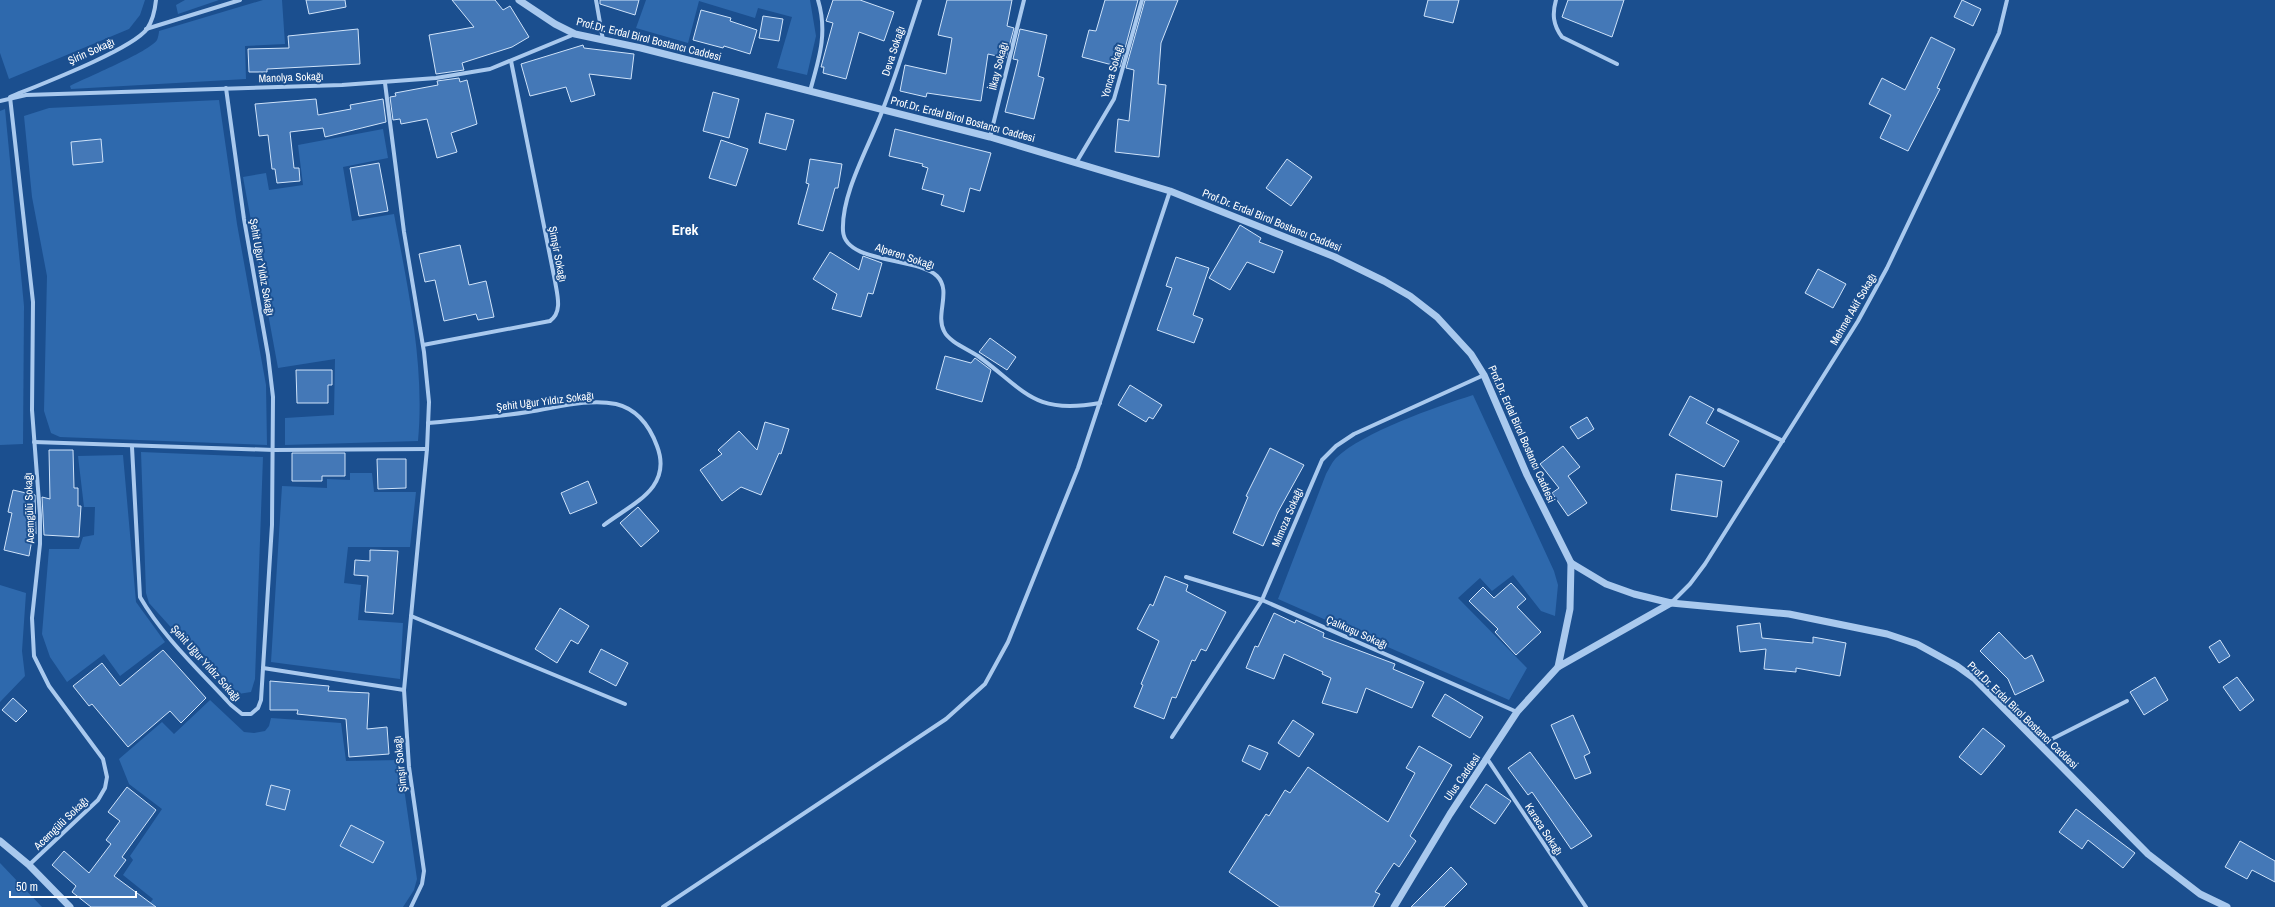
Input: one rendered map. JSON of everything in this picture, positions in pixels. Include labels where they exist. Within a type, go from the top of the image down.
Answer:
[{"type":"street","name":"Şirin Sokağı","points":[[10,97],[118,50],[136,39],[146,29],[154,14],[156,0]]},
{"type":"street","points":[[146,29],[240,0]]},
{"type":"street","name":"Prof.Dr. Erdal Birol Bostancı Caddesi","points":[[519,0],[536,13],[575,34],[883,109],[990,137],[1170,191],[1276,232],[1390,284],[1410,296],[1437,317],[1471,354],[1484,375],[1527,475],[1571,563],[1606,584],[1634,594],[1671,603],[1789,614],[1851,626],[1917,644],[1957,666],[1975,679],[2148,854],[2200,894],[2227,907]]},
{"type":"street","points":[[810,91],[819,60],[824,33],[818,0]]},
{"type":"street","name":"Deva Sokağı","points":[[883,109],[920,0]]},
{"type":"street","name":"İlkay Sokağı","points":[[990,137],[1024,0]]},
{"type":"street","name":"Yonca Sokağı","points":[[1076,163],[1114,100],[1142,0]]},
{"type":"street","points":[[1556,0],[1553,18],[1556,30],[1562,37],[1617,64]]},
{"type":"street","name":"Mehmet Akif Sokağı","points":[[1671,603],[1690,584],[1705,564],[1784,442],[1858,321],[1887,268],[1998,33],[2007,0]]},
{"type":"street","points":[[596,1],[603,40]]},
{"type":"street","name":"Manolya Sokağı","points":[[0,101],[10,97],[384,83],[476,72],[511,61],[575,34]]},
{"type":"street","name":"Şimşir Sokağı","points":[[423,345],[550,321],[555,318],[557,312],[555,281],[511,61]]},
{"type":"street","name":"Şimşir Sokağı","points":[[384,83],[404,232],[423,345],[427,379],[427,448],[404,690],[408,767],[424,871],[422,884],[411,907]]},
{"type":"street","name":"Şehit Uğur Yıldız Sokağı","points":[[132,447],[140,597],[148,610],[226,699],[242,714],[251,714],[258,708],[261,700],[272,524],[274,450],[273,397],[268,355],[244,219],[226,88]]},
{"type":"street","name":"Acemgülü Sokağı","points":[[10,97],[34,302],[32,410],[40,515],[40,544],[32,618],[34,656],[49,686],[100,753],[107,770],[105,788],[98,800],[29,865]]},
{"type":"street","name":"Alperen Sokağı","points":[[883,109],[846,205],[843,233],[846,241],[859,252],[920,268],[936,275],[942,283],[942,323],[944,331],[949,337],[984,361],[1027,395],[1056,406],[1078,407],[1100,403]]},
{"type":"street","points":[[663,907],[933,728],[966,703],[985,684],[1008,642],[1049,544],[1100,403],[1170,191]]},
{"type":"street","name":"Mimoza Sokağı","points":[[1172,737],[1262,600],[1322,460],[1336,446],[1354,434],[1484,375]]},
{"type":"street","name":"Şehit Uğur Yıldız Sokağı","points":[[428,423],[527,413],[582,404],[608,403],[626,408],[645,422],[653,435],[660,454],[662,468],[659,479],[645,494],[604,525]]},
{"type":"street","points":[[1719,410],[1784,442]]},
{"type":"street","points":[[34,442],[132,447],[274,450],[427,448]]},
{"type":"street","name":"Ulus Caddesi","points":[[1558,666],[1570,609],[1571,563]]},
{"type":"street","name":"Çalıkuşu Sokağı","points":[[1186,577],[1262,600],[1517,712]]},
{"type":"street","name":"Ulus Caddesi","points":[[1394,907],[1450,814],[1488,760],[1517,712],[1558,666],[1671,603]]},
{"type":"street","points":[[410,616],[625,704]]},
{"type":"street","points":[[263,668],[404,690]]},
{"type":"street","points":[[2040,746],[2127,701]]},
{"type":"street","name":"Karaca Sokağı","points":[[1488,760],[1586,907]]},
{"type":"street","points":[[0,840],[29,865],[70,907]]},
{"type":"shaded area","points":[[0,0],[145,0],[140,15],[129,29],[9,79],[0,53]]},
{"type":"shaded area","points":[[185,0],[219,0],[178,14],[176,5]]},
{"type":"shaded area","points":[[263,0],[282,0],[285,44],[245,46],[246,79],[71,89],[70,86],[130,58],[152,45],[157,40],[159,31]]},
{"type":"shaded area","points":[[646,0],[810,0],[816,36],[807,75],[777,68],[792,17],[758,8],[755,18],[699,1],[688,43],[636,28]]},
{"type":"shaded area","points":[[219,100],[237,224],[266,385],[267,445],[60,437],[51,433],[44,411],[47,276],[32,197],[24,116],[49,108]]},
{"type":"shaded area","points":[[5,109],[24,306],[23,444],[0,445],[0,111]]},
{"type":"shaded area","points":[[383,129],[388,158],[343,167],[352,221],[394,214],[414,327],[419,384],[420,413],[418,441],[285,445],[285,418],[334,415],[335,359],[278,368],[243,177],[266,173],[269,190],[303,185],[298,145]]},
{"type":"shaded area","points":[[1473,395],[1554,571],[1558,585],[1555,616],[1541,611],[1513,575],[1492,591],[1480,578],[1458,598],[1527,668],[1509,700],[1278,599],[1326,474],[1336,458],[1348,448],[1381,430],[1421,413]]},
{"type":"shaded area","points":[[141,452],[263,457],[255,679],[251,692],[232,695],[149,603],[146,593]]},
{"type":"shaded area","points":[[123,455],[136,602],[165,642],[120,676],[104,654],[67,682],[50,657],[42,634],[49,549],[79,549],[83,537],[94,535],[95,507],[84,507],[78,456]]},
{"type":"shaded area","points":[[350,473],[372,473],[374,492],[416,492],[410,547],[348,547],[344,583],[361,585],[358,620],[403,623],[400,679],[271,662],[282,486],[327,488],[327,479],[350,480]]},
{"type":"shaded area","points":[[0,585],[26,593],[22,651],[25,676],[0,702]]},
{"type":"shaded area","points":[[210,700],[244,732],[254,733],[265,731],[269,726],[271,718],[341,723],[346,761],[400,760],[417,879],[414,890],[403,907],[147,907],[153,899],[123,875],[133,860],[130,856],[162,809],[129,784],[119,759],[162,722],[174,734]]},
{"type":"shaded area","points":[[0,863],[42,907],[0,907]]},
{"type":"building","points":[[306,0],[345,0],[346,7],[309,14]]},
{"type":"building","points":[[452,0],[495,0],[503,10],[510,6],[529,37],[512,47],[462,63],[464,70],[436,74],[429,35],[474,27]]},
{"type":"building","points":[[600,0],[639,0],[635,15],[600,4]]},
{"type":"building","points":[[833,0],[860,0],[894,12],[884,41],[859,32],[846,79],[823,73],[824,67],[821,67],[833,23],[826,21]]},
{"type":"building","points":[[947,0],[1012,0],[1007,26],[1014,28],[1006,58],[988,54],[981,101],[927,93],[926,97],[900,91],[905,65],[946,74],[952,38],[938,35]]},
{"type":"building","points":[[1105,0],[1138,0],[1120,67],[1082,57],[1089,30],[1096,31]]},
{"type":"building","points":[[1145,0],[1178,0],[1161,43],[1158,84],[1166,85],[1159,157],[1115,152],[1118,119],[1129,121],[1134,70],[1126,68]]},
{"type":"building","points":[[1428,0],[1459,0],[1453,23],[1424,16]]},
{"type":"building","points":[[1568,0],[1624,0],[1612,37],[1562,17]]},
{"type":"building","points":[[1962,0],[1981,9],[1973,26],[1954,17]]},
{"type":"building","points":[[701,10],[731,18],[730,21],[757,30],[750,54],[724,46],[723,48],[693,40]]},
{"type":"building","points":[[763,16],[783,19],[779,41],[759,38]]},
{"type":"building","points":[[358,29],[360,64],[267,69],[267,72],[249,72],[248,49],[289,48],[288,36]]},
{"type":"building","points":[[1020,29],[1047,35],[1038,76],[1044,78],[1034,119],[1005,112],[1018,60],[1013,59]]},
{"type":"building","points":[[1931,37],[1955,49],[1937,88],[1940,89],[1908,151],[1880,138],[1891,115],[1869,104],[1882,78],[1905,90]]},
{"type":"building","points":[[583,45],[584,48],[634,54],[631,79],[589,74],[595,95],[571,102],[566,87],[530,96],[521,64]]},
{"type":"building","points":[[459,78],[460,82],[467,80],[477,124],[451,133],[457,152],[437,158],[427,119],[401,124],[400,119],[393,120],[390,97],[396,96],[395,93],[438,85],[437,81]]},
{"type":"building","points":[[713,92],[739,99],[729,138],[703,131]]},
{"type":"building","points":[[316,99],[318,115],[351,109],[350,105],[383,99],[386,122],[325,137],[323,128],[290,132],[294,168],[299,168],[300,181],[277,183],[275,169],[272,169],[268,135],[259,136],[255,104]]},
{"type":"building","points":[[766,113],[794,120],[786,150],[759,143]]},
{"type":"building","points":[[895,129],[991,153],[980,191],[970,188],[964,212],[941,205],[944,195],[922,189],[928,168],[922,166],[923,164],[889,156]]},
{"type":"building","points":[[101,139],[103,162],[73,165],[71,142]]},
{"type":"building","points":[[721,140],[748,149],[736,186],[709,178]]},
{"type":"building","points":[[810,159],[842,164],[838,188],[835,188],[823,231],[798,224],[809,184],[806,183]]},
{"type":"building","points":[[1287,159],[1312,177],[1291,206],[1266,188]]},
{"type":"building","points":[[379,163],[388,211],[359,216],[350,168]]},
{"type":"building","points":[[1240,225],[1261,238],[1259,242],[1283,251],[1274,273],[1247,262],[1230,290],[1209,278]]},
{"type":"building","points":[[460,245],[469,285],[486,281],[494,317],[478,320],[476,314],[444,321],[435,280],[425,282],[419,254]]},
{"type":"building","points":[[830,252],[859,270],[863,256],[882,263],[873,294],[868,293],[861,317],[832,309],[837,294],[813,279]]},
{"type":"building","points":[[1176,257],[1209,268],[1193,315],[1203,319],[1194,343],[1157,330],[1172,288],[1166,286]]},
{"type":"building","points":[[1818,269],[1846,284],[1833,308],[1805,293]]},
{"type":"building","points":[[990,338],[1016,357],[1007,370],[979,352]]},
{"type":"building","points":[[945,356],[971,363],[975,358],[991,370],[982,402],[936,389]]},
{"type":"building","points":[[296,370],[332,370],[332,385],[328,385],[328,403],[297,403]]},
{"type":"building","points":[[1130,385],[1162,405],[1153,419],[1149,417],[1146,422],[1118,405]]},
{"type":"building","points":[[1690,396],[1714,409],[1706,423],[1739,441],[1724,467],[1669,435]]},
{"type":"building","points":[[1587,417],[1594,429],[1578,439],[1570,427]]},
{"type":"building","points":[[765,422],[789,429],[781,454],[779,453],[761,495],[741,487],[722,501],[700,470],[722,454],[718,450],[739,431],[757,450]]},
{"type":"building","points":[[1563,446],[1580,467],[1568,476],[1587,503],[1568,516],[1552,493],[1559,488],[1540,464]]},
{"type":"building","points":[[1270,448],[1304,465],[1278,512],[1263,546],[1233,533],[1248,497],[1246,496]]},
{"type":"building","points":[[49,450],[73,450],[74,488],[78,488],[78,506],[81,506],[79,537],[44,535],[42,497],[50,499]]},
{"type":"building","points":[[292,453],[345,453],[345,476],[322,476],[322,481],[292,481]]},
{"type":"building","points":[[377,459],[406,459],[406,488],[378,489]]},
{"type":"building","points":[[1676,474],[1722,481],[1717,517],[1671,510]]},
{"type":"building","points":[[588,481],[597,503],[570,514],[561,493]]},
{"type":"building","points":[[13,490],[35,495],[36,534],[33,534],[29,556],[4,550],[12,513],[8,512]]},
{"type":"building","points":[[638,507],[659,531],[641,547],[620,523]]},
{"type":"building","points":[[370,550],[398,551],[393,614],[365,612],[368,576],[354,575],[355,560],[370,561]]},
{"type":"building","points":[[1165,576],[1188,585],[1186,591],[1226,612],[1206,651],[1201,649],[1195,661],[1192,660],[1176,698],[1172,697],[1164,719],[1134,707],[1143,685],[1141,684],[1159,641],[1137,629],[1150,604],[1153,606]]},
{"type":"building","points":[[1511,583],[1526,599],[1517,607],[1541,632],[1516,655],[1495,632],[1498,629],[1469,601],[1483,587],[1494,598]]},
{"type":"building","points":[[560,608],[589,626],[578,644],[571,640],[557,663],[535,649]]},
{"type":"building","points":[[1274,613],[1295,623],[1296,620],[1324,633],[1323,637],[1395,664],[1393,669],[1424,682],[1412,708],[1366,688],[1357,713],[1322,703],[1331,678],[1322,674],[1323,672],[1284,654],[1274,679],[1246,668],[1255,646],[1258,647]]},
{"type":"building","points":[[1760,623],[1762,638],[1813,643],[1813,637],[1846,643],[1840,676],[1796,668],[1796,672],[1764,669],[1766,649],[1740,652],[1737,626]]},
{"type":"building","points":[[1999,632],[2025,659],[2032,655],[2044,681],[2015,695],[2008,679],[1980,651]]},
{"type":"building","points":[[2220,640],[2230,656],[2219,663],[2209,647]]},
{"type":"building","points":[[601,649],[628,663],[616,686],[589,672]]},
{"type":"building","points":[[163,650],[206,698],[181,723],[170,711],[128,747],[92,704],[89,706],[73,686],[102,663],[120,686]]},
{"type":"building","points":[[2155,677],[2168,700],[2144,715],[2130,692]]},
{"type":"building","points":[[2237,677],[2254,700],[2240,711],[2223,687]]},
{"type":"building","points":[[270,681],[329,686],[328,691],[369,693],[367,729],[387,727],[389,754],[349,757],[346,719],[297,714],[298,710],[270,710]]},
{"type":"building","points":[[1445,694],[1483,717],[1470,738],[1432,716]]},
{"type":"building","points":[[13,698],[27,711],[16,722],[2,710]]},
{"type":"building","points":[[1573,715],[1590,753],[1584,756],[1591,773],[1575,779],[1551,725]]},
{"type":"building","points":[[1293,720],[1314,734],[1299,757],[1278,743]]},
{"type":"building","points":[[1983,728],[2005,746],[1981,775],[1959,757]]},
{"type":"building","points":[[1249,745],[1268,753],[1260,770],[1242,761]]},
{"type":"building","points":[[1419,746],[1452,765],[1410,836],[1416,841],[1399,867],[1394,863],[1375,892],[1380,894],[1373,907],[1280,907],[1229,872],[1266,814],[1269,816],[1285,790],[1290,793],[1308,767],[1388,822],[1415,773],[1406,768]]},
{"type":"building","points":[[1530,752],[1592,836],[1571,849],[1532,792],[1528,795],[1508,768]]},
{"type":"building","points":[[1486,784],[1511,801],[1495,824],[1470,807]]},
{"type":"building","points":[[271,785],[290,790],[285,810],[266,805]]},
{"type":"building","points":[[127,787],[156,810],[122,857],[126,860],[114,876],[156,907],[91,907],[72,892],[76,886],[52,865],[64,851],[89,873],[111,844],[106,840],[120,821],[108,812]]},
{"type":"building","points":[[2076,809],[2135,853],[2123,868],[2088,840],[2082,849],[2059,832]]},
{"type":"building","points":[[351,825],[384,842],[373,863],[340,846]]},
{"type":"building","points":[[2240,841],[2275,861],[2275,882],[2252,870],[2247,879],[2225,867]]},
{"type":"building","points":[[1451,867],[1467,884],[1444,907],[1411,907]]},
{"type":"district","name":"Erek","points":[[685,230]]}]
